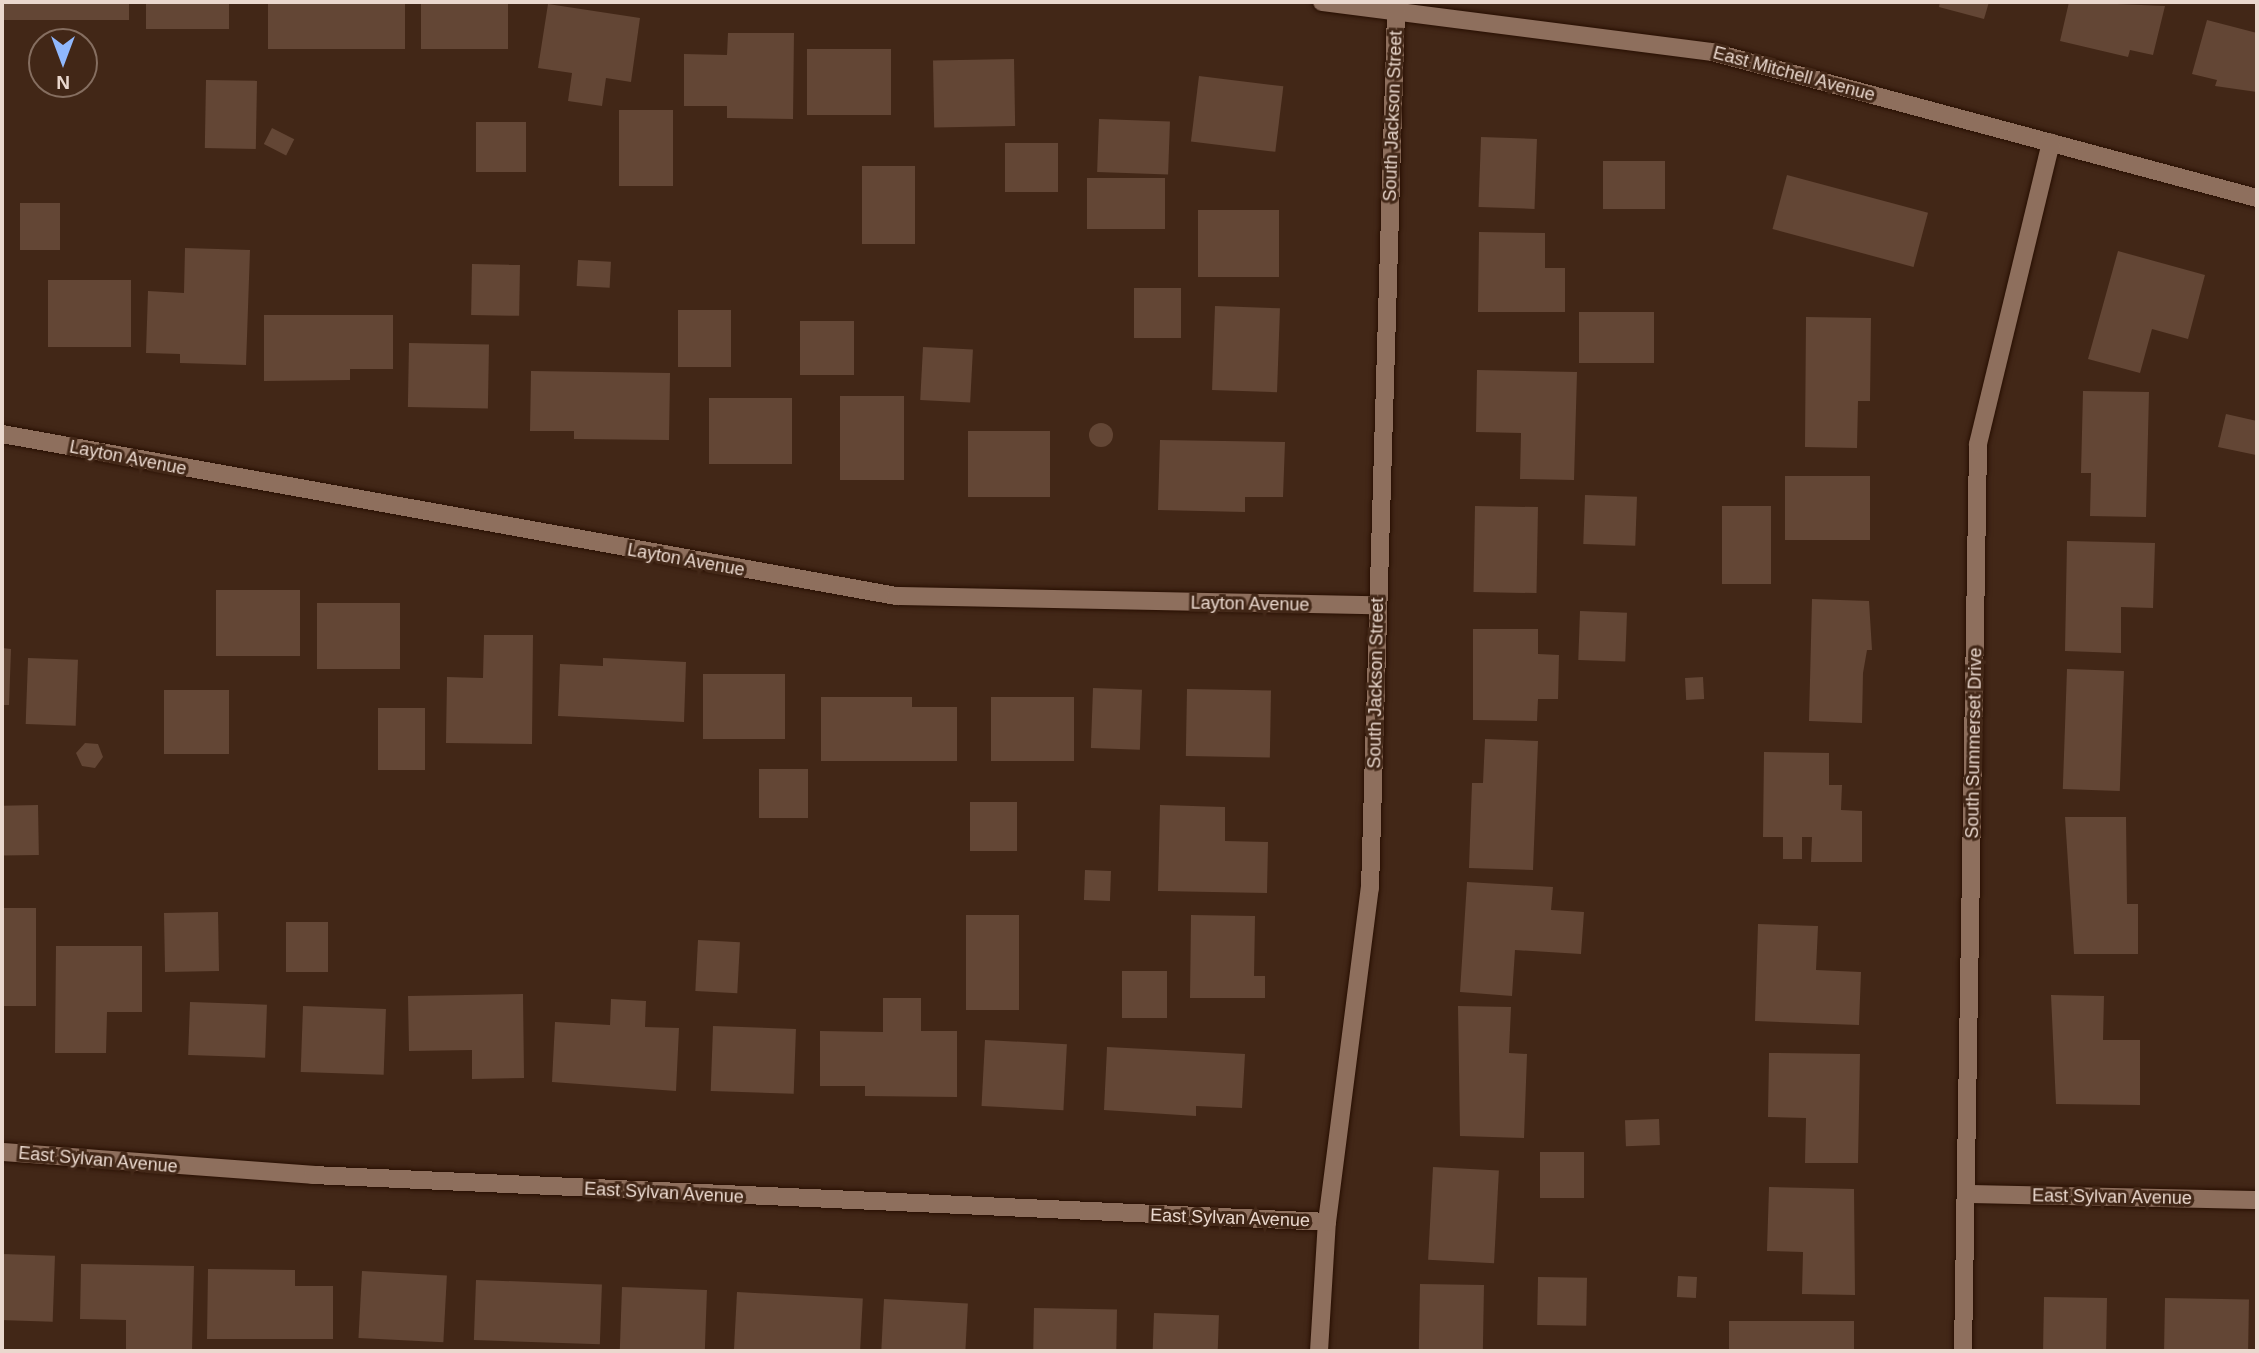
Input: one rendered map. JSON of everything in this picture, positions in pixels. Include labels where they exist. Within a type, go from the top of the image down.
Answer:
[{"type":"street","name":"East Mitchell Avenue","points":[[1322,2],[1712,52],[2257,198]]},
{"type":"street","name":"South Jackson Street","points":[[1319,1351],[1327,1222],[1370,888],[1396,11]]},
{"type":"street","name":"South Summerset Drive","points":[[1963,1351],[1968,1194],[1978,444],[2051,144]]},
{"type":"street","name":"Layton Avenue","points":[[2,434],[896,596],[1378,605]]},
{"type":"street","name":"East Sylvan Avenue","points":[[2,1152],[313,1175],[1327,1222]]},
{"type":"street","name":"East Sylvan Avenue","points":[[1968,1194],[2257,1200]]},
{"type":"building","points":[[2,2],[129,2],[129,20],[2,20]]},
{"type":"building","points":[[146,2],[229,2],[229,29],[146,29]]},
{"type":"building","points":[[268,2],[405,2],[405,49],[268,49]]},
{"type":"building","points":[[421,2],[508,2],[508,49],[421,49]]},
{"type":"building","points":[[1940,2],[1989,2],[1984,19],[1939,7]]},
{"type":"building","points":[[2069,2],[2165,6],[2153,55],[2130,50],[2128,57],[2060,41]]},
{"type":"building","points":[[548,4],[640,18],[631,82],[606,78],[602,106],[568,101],[572,73],[538,68]]},
{"type":"building","points":[[2207,20],[2257,33],[2257,92],[2215,86],[2217,80],[2192,74]]},
{"type":"building","points":[[728,33],[794,33],[793,119],[727,118],[727,106],[684,106],[684,54],[727,55]]},
{"type":"building","points":[[807,49],[891,49],[891,115],[807,115]]},
{"type":"building","points":[[1014,59],[1015,126],[934,127],[933,60]]},
{"type":"building","points":[[1199,76],[1283,86],[1275,152],[1191,142]]},
{"type":"building","points":[[206,80],[257,81],[256,149],[205,148]]},
{"type":"building","points":[[619,110],[673,110],[673,186],[619,186]]},
{"type":"building","points":[[1099,119],[1170,121],[1168,174],[1097,172]]},
{"type":"building","points":[[476,122],[526,122],[526,172],[476,172]]},
{"type":"building","points":[[272,128],[294,139],[286,155],[264,144]]},
{"type":"building","points":[[1481,137],[1537,139],[1535,209],[1479,207]]},
{"type":"building","points":[[1005,143],[1058,143],[1058,192],[1005,192]]},
{"type":"building","points":[[1603,161],[1665,161],[1665,209],[1603,209]]},
{"type":"building","points":[[862,166],[915,166],[915,244],[862,244]]},
{"type":"building","points":[[1787,175],[1928,213],[1914,267],[1773,229]]},
{"type":"building","points":[[1087,178],[1165,178],[1165,229],[1087,229]]},
{"type":"building","points":[[20,203],[60,203],[60,250],[20,250]]},
{"type":"building","points":[[1198,210],[1279,210],[1279,277],[1198,277]]},
{"type":"building","points":[[1479,232],[1545,233],[1545,268],[1565,268],[1565,312],[1478,312]]},
{"type":"building","points":[[185,248],[250,250],[246,365],[180,363],[180,354],[146,353],[148,291],[184,293]]},
{"type":"building","points":[[2118,251],[2205,275],[2188,339],[2152,329],[2140,373],[2088,359]]},
{"type":"building","points":[[578,260],[611,262],[610,288],[577,286]]},
{"type":"building","points":[[472,264],[520,265],[519,316],[471,315]]},
{"type":"building","points":[[48,280],[131,280],[131,347],[48,347]]},
{"type":"building","points":[[1134,288],[1181,288],[1181,338],[1134,338]]},
{"type":"building","points":[[1215,306],[1280,308],[1277,392],[1212,390]]},
{"type":"building","points":[[678,310],[731,310],[731,367],[678,367]]},
{"type":"building","points":[[1579,312],[1654,312],[1654,363],[1579,363]]},
{"type":"building","points":[[264,315],[393,315],[393,369],[350,369],[350,380],[264,381]]},
{"type":"building","points":[[1806,317],[1871,318],[1870,401],[1858,401],[1857,448],[1805,447]]},
{"type":"building","points":[[800,321],[854,321],[854,375],[800,375]]},
{"type":"building","points":[[409,343],[489,344],[488,408],[408,407]]},
{"type":"building","points":[[923,347],[973,350],[970,403],[920,400]]},
{"type":"building","points":[[1477,370],[1577,372],[1574,480],[1520,479],[1521,433],[1476,432]]},
{"type":"building","points":[[531,371],[670,373],[669,440],[574,439],[574,431],[530,431]]},
{"type":"building","points":[[2083,391],[2149,392],[2146,517],[2090,516],[2091,473],[2081,473]]},
{"type":"building","points":[[840,396],[904,396],[904,480],[840,480]]},
{"type":"building","points":[[709,398],[792,398],[792,464],[709,464]]},
{"type":"building","points":[[2226,414],[2257,421],[2256,455],[2218,447]]},
{"type":"building","points":[[1101,423],[1110,426],[1113,435],[1110,444],[1101,447],[1092,444],[1089,435],[1092,426]]},
{"type":"building","points":[[968,431],[1050,431],[1050,497],[968,497]]},
{"type":"building","points":[[1160,440],[1285,442],[1283,497],[1245,497],[1245,512],[1158,510]]},
{"type":"building","points":[[1785,476],[1870,476],[1870,540],[1785,540]]},
{"type":"building","points":[[1585,495],[1637,497],[1635,546],[1583,544]]},
{"type":"building","points":[[1475,506],[1538,507],[1536,593],[1473,592]]},
{"type":"building","points":[[1722,506],[1771,506],[1771,584],[1722,584]]},
{"type":"building","points":[[2067,541],[2155,543],[2153,608],[2121,607],[2121,653],[2065,651]]},
{"type":"building","points":[[216,590],[300,590],[300,656],[216,656]]},
{"type":"building","points":[[1812,599],[1869,601],[1872,650],[1867,650],[1863,673],[1862,723],[1809,721]]},
{"type":"building","points":[[317,603],[400,603],[400,669],[317,669]]},
{"type":"building","points":[[1580,611],[1627,613],[1625,662],[1578,660]]},
{"type":"building","points":[[1473,629],[1538,629],[1538,654],[1559,655],[1558,699],[1538,699],[1537,721],[1473,720]]},
{"type":"building","points":[[484,635],[533,635],[532,744],[446,743],[447,677],[483,678]]},
{"type":"building","points":[[2,648],[11,649],[9,705],[2,705]]},
{"type":"building","points":[[28,658],[78,660],[76,726],[26,724]]},
{"type":"building","points":[[603,658],[686,662],[684,722],[558,716],[560,664],[603,666]]},
{"type":"building","points":[[2067,669],[2124,671],[2120,791],[2063,789]]},
{"type":"building","points":[[703,674],[785,674],[785,739],[703,739]]},
{"type":"building","points":[[1703,677],[1704,699],[1686,700],[1685,678]]},
{"type":"building","points":[[1093,688],[1142,690],[1140,750],[1091,748]]},
{"type":"building","points":[[1187,689],[1271,690],[1270,757],[1186,756]]},
{"type":"building","points":[[164,690],[229,690],[229,754],[164,754]]},
{"type":"building","points":[[821,697],[912,697],[912,707],[957,707],[957,761],[821,761]]},
{"type":"building","points":[[991,697],[1074,697],[1074,761],[991,761]]},
{"type":"building","points":[[378,708],[425,708],[425,770],[378,770]]},
{"type":"building","points":[[1485,739],[1538,741],[1533,870],[1469,868],[1472,783],[1483,783]]},
{"type":"building","points":[[85,743],[98,744],[103,757],[95,768],[82,766],[76,753]]},
{"type":"building","points":[[1764,752],[1829,753],[1829,785],[1842,785],[1841,810],[1862,811],[1862,862],[1811,862],[1812,837],[1802,837],[1802,859],[1783,859],[1783,837],[1763,837]]},
{"type":"building","points":[[759,769],[808,769],[808,818],[759,818]]},
{"type":"building","points":[[970,802],[1017,802],[1017,851],[970,851]]},
{"type":"building","points":[[38,805],[39,855],[3,856],[2,806]]},
{"type":"building","points":[[1160,805],[1225,807],[1225,841],[1268,842],[1267,893],[1158,891]]},
{"type":"building","points":[[2065,817],[2126,817],[2127,904],[2138,904],[2138,954],[2074,954]]},
{"type":"building","points":[[1085,870],[1111,871],[1110,901],[1084,900]]},
{"type":"building","points":[[1467,882],[1553,887],[1551,910],[1584,912],[1581,954],[1515,950],[1512,996],[1460,992]]},
{"type":"building","points":[[2,908],[36,908],[36,1006],[2,1006]]},
{"type":"building","points":[[218,912],[219,971],[165,972],[164,913]]},
{"type":"building","points":[[966,915],[1019,915],[1019,1010],[966,1010]]},
{"type":"building","points":[[1191,915],[1255,916],[1254,976],[1265,976],[1265,998],[1190,998]]},
{"type":"building","points":[[286,922],[328,922],[328,972],[286,972]]},
{"type":"building","points":[[1758,924],[1818,926],[1816,970],[1861,972],[1859,1025],[1755,1021]]},
{"type":"building","points":[[698,940],[740,942],[737,993],[695,991]]},
{"type":"building","points":[[56,946],[142,946],[142,1012],[107,1012],[106,1053],[55,1053]]},
{"type":"building","points":[[1122,971],[1167,971],[1167,1018],[1122,1018]]},
{"type":"building","points":[[523,994],[524,1078],[472,1079],[472,1050],[409,1051],[408,996]]},
{"type":"building","points":[[2051,995],[2104,996],[2103,1040],[2140,1040],[2140,1105],[2056,1104]]},
{"type":"building","points":[[883,998],[921,998],[921,1031],[957,1031],[957,1097],[865,1096],[865,1086],[820,1086],[820,1031],[883,1032]]},
{"type":"building","points":[[611,999],[646,1001],[645,1027],[679,1028],[676,1091],[552,1082],[555,1022],[610,1025]]},
{"type":"building","points":[[190,1002],[267,1005],[265,1058],[188,1055]]},
{"type":"building","points":[[303,1006],[386,1009],[384,1075],[301,1072]]},
{"type":"building","points":[[1458,1006],[1511,1007],[1509,1053],[1527,1054],[1524,1138],[1460,1136]]},
{"type":"building","points":[[713,1026],[796,1029],[794,1094],[711,1091]]},
{"type":"building","points":[[985,1040],[1067,1044],[1063,1110],[982,1106]]},
{"type":"building","points":[[1107,1047],[1245,1054],[1242,1108],[1196,1106],[1196,1116],[1104,1110]]},
{"type":"building","points":[[1769,1053],[1860,1054],[1858,1163],[1805,1163],[1806,1118],[1768,1117]]},
{"type":"building","points":[[1659,1119],[1660,1145],[1626,1146],[1625,1120]]},
{"type":"building","points":[[1540,1152],[1584,1152],[1584,1198],[1540,1198]]},
{"type":"building","points":[[1433,1167],[1499,1170],[1494,1263],[1428,1260]]},
{"type":"building","points":[[1769,1187],[1854,1189],[1855,1295],[1802,1294],[1803,1252],[1767,1251]]},
{"type":"building","points":[[2,1254],[55,1256],[53,1322],[2,1320]]},
{"type":"building","points":[[81,1264],[194,1266],[192,1351],[126,1351],[126,1320],[80,1319]]},
{"type":"building","points":[[208,1269],[295,1270],[295,1286],[333,1286],[333,1339],[207,1339]]},
{"type":"building","points":[[362,1271],[447,1275],[443,1342],[358,1338]]},
{"type":"building","points":[[1678,1276],[1697,1277],[1696,1298],[1677,1297]]},
{"type":"building","points":[[1538,1277],[1587,1278],[1586,1326],[1537,1325]]},
{"type":"building","points":[[476,1280],[602,1284],[600,1344],[474,1340]]},
{"type":"building","points":[[1420,1284],[1484,1285],[1483,1351],[1419,1351]]},
{"type":"building","points":[[622,1287],[707,1290],[705,1351],[620,1351]]},
{"type":"building","points":[[737,1292],[863,1299],[860,1351],[734,1351]]},
{"type":"building","points":[[2044,1297],[2107,1298],[2106,1351],[2043,1351]]},
{"type":"building","points":[[2165,1298],[2249,1299],[2248,1351],[2164,1351]]},
{"type":"building","points":[[884,1299],[968,1303],[965,1351],[881,1351]]},
{"type":"building","points":[[1034,1308],[1117,1309],[1116,1351],[1033,1351]]},
{"type":"building","points":[[1154,1313],[1219,1315],[1218,1351],[1153,1351]]},
{"type":"building","points":[[1729,1321],[1854,1321],[1854,1351],[1729,1351]]}]
